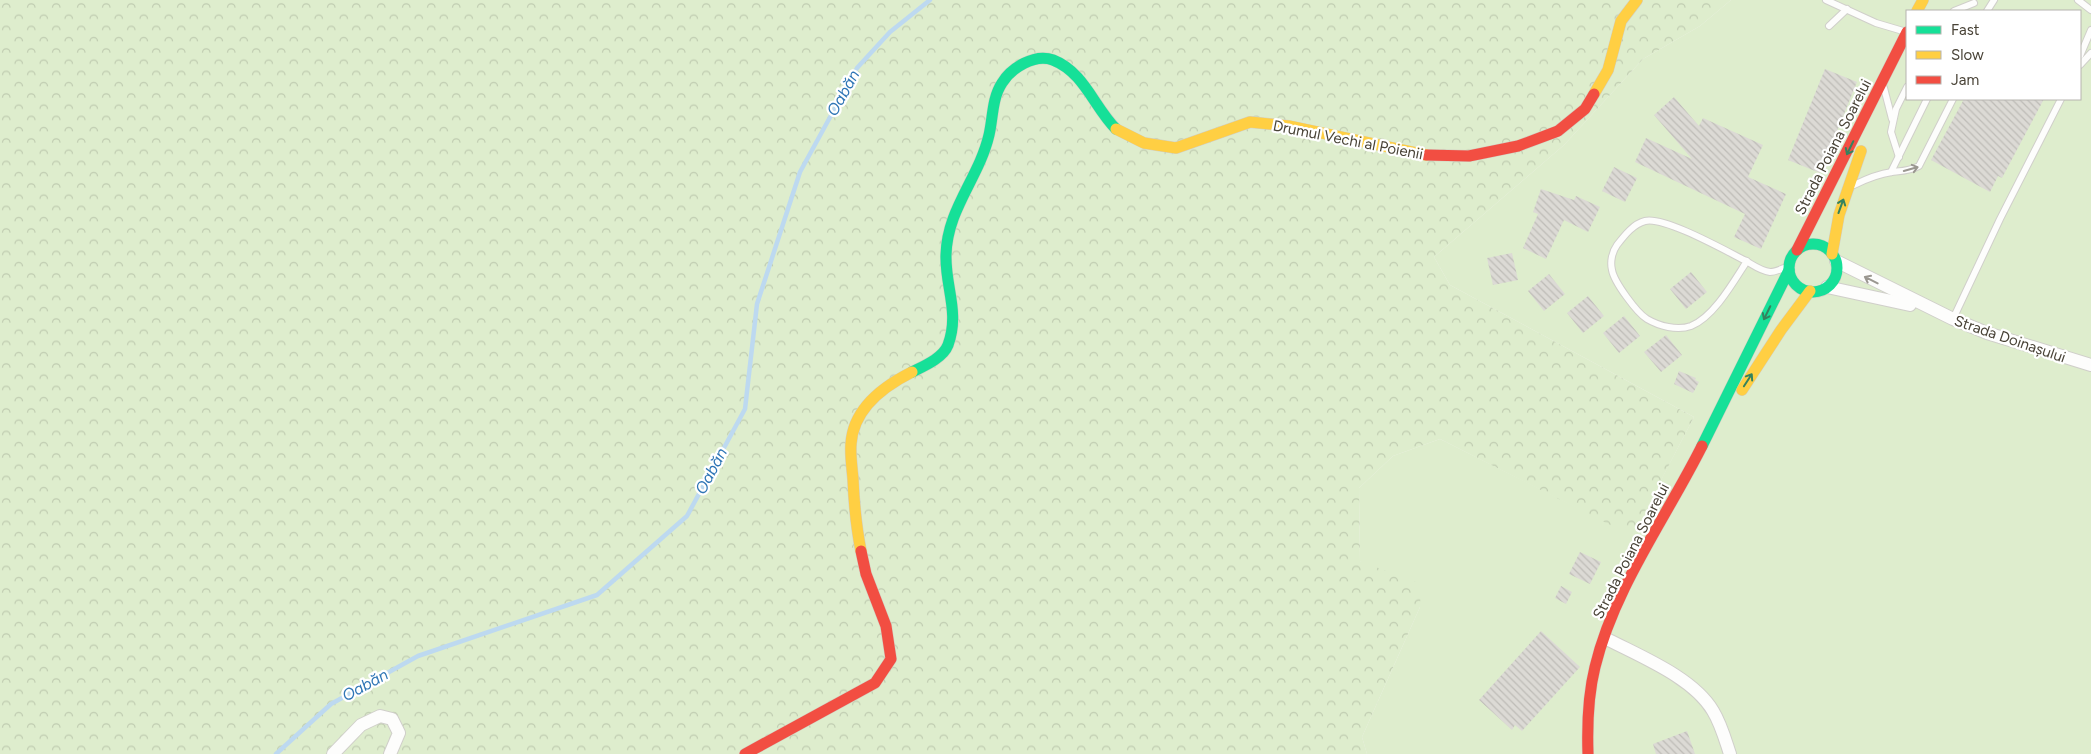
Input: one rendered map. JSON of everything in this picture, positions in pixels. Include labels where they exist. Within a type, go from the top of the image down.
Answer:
[{"type":"street","name":"Drumul Vechi al Poienii","points":[[745,754],[875,682],[891,659],[886,626],[866,574],[855,520],[851,443],[858,419],[876,395],[892,382],[930,363],[947,348],[954,328],[946,256],[951,221],[980,161],[989,135],[1001,84],[1015,68],[1035,59],[1051,59],[1065,66],[1078,77],[1115,128],[1144,143],[1176,148],[1250,122],[1289,126],[1429,156],[1469,156],[1518,146],[1558,131],[1585,109],[1608,70],[1621,21],[1637,0]]},
{"type":"street","name":"Strada Poiana Soarelui","points":[[1797,250],[1906,34]]},
{"type":"street","name":"Strada Poiana Soarelui","points":[[1834,258],[1835,227],[1895,58]]},
{"type":"street","points":[[1812,244],[1827,248],[1834,258],[1836,276],[1822,290],[1810,291],[1798,286],[1789,268],[1797,250],[1812,244]]},
{"type":"street","name":"Strada Doinașului","points":[[1834,258],[1930,310],[1986,333],[2091,366]]},
{"type":"street","name":"Strada Poiana Soarelui","points":[[1588,754],[1587,729],[1590,692],[1605,638],[1631,579],[1685,480],[1789,268]]},
{"type":"street","name":"Strada Doinașului","points":[[1827,287],[1930,310]]},
{"type":"street","name":"Strada Poiana Soarelui","points":[[1685,480],[1781,330],[1810,291]]},
{"type":"street","points":[[1605,638],[1682,680],[1701,695],[1713,709],[1722,728],[1730,754]]},
{"type":"street","points":[[332,754],[361,725],[380,716],[392,719],[399,733],[390,754]]},
{"type":"lane","points":[[1826,0],[1876,23],[1906,32]]},
{"type":"lane","points":[[2078,0],[2086,4],[2091,10]]},
{"type":"lane","points":[[1956,10],[1974,2]]},
{"type":"lane","points":[[1829,26],[1847,9]]},
{"type":"lane","points":[[2081,54],[2091,30]]},
{"type":"lane","points":[[2081,64],[2091,53]]},
{"type":"lane","points":[[1884,88],[1893,120]]},
{"type":"lane","points":[[1899,157],[1891,132],[1893,120],[1906,89]]},
{"type":"lane","points":[[1892,172],[1927,100]]},
{"type":"lane","points":[[1848,188],[1868,178],[1892,172],[1910,171],[1919,166],[1952,100]]},
{"type":"lane","points":[[1953,319],[2000,219],[2060,100]]},
{"type":"lane","points":[[1747,261],[1713,311],[1690,326],[1666,327],[1646,318],[1632,303],[1612,271],[1612,252],[1623,236],[1635,226],[1645,221],[1659,220],[1747,261],[1768,272],[1789,268]]},
{"type":"green space","points":[[0,0],[1731,0],[1700,26],[1643,59],[1564,145],[1434,257],[1450,285],[1694,417],[1632,536],[1440,439],[1393,456],[1359,488],[1360,561],[1421,584],[1420,607],[1362,737],[1367,754],[0,754]]},
{"type":"green space","points":[[1731,0],[2091,0],[2091,754],[1367,754],[1362,737],[1420,607],[1360,561],[1359,488],[1393,456],[1440,439],[1632,535],[1694,417],[1450,285],[1434,257],[1564,145],[1643,59],[1700,26]]},
{"type":"building","points":[[1825,69],[1857,82],[1820,173],[1788,160]]},
{"type":"building","points":[[1674,97],[1699,126],[1703,118],[1763,145],[1748,177],[1786,194],[1761,249],[1734,237],[1745,214],[1635,162],[1646,138],[1692,159],[1654,115]]},
{"type":"building","points":[[1963,100],[2043,100],[2002,178],[1998,176],[1990,192],[1931,160]]},
{"type":"building","points":[[1614,167],[1637,178],[1625,202],[1602,191]]},
{"type":"building","points":[[1541,189],[1574,200],[1576,196],[1600,207],[1588,232],[1564,220],[1546,259],[1523,248],[1538,214],[1533,212]]},
{"type":"building","points":[[1512,253],[1518,280],[1493,285],[1487,258]]},
{"type":"building","points":[[1691,272],[1707,292],[1686,309],[1670,289]]},
{"type":"building","points":[[1549,274],[1565,294],[1544,311],[1528,291]]},
{"type":"building","points":[[1588,296],[1604,316],[1583,333],[1567,313]]},
{"type":"building","points":[[1624,316],[1640,336],[1619,353],[1603,333]]},
{"type":"building","points":[[1666,335],[1682,355],[1661,372],[1644,352]]},
{"type":"building","points":[[1679,371],[1696,378],[1695,380],[1699,382],[1693,393],[1674,384]]},
{"type":"building","points":[[1580,552],[1601,562],[1590,584],[1569,574]]},
{"type":"building","points":[[1561,586],[1572,592],[1566,604],[1555,598]]},
{"type":"building","points":[[1541,631],[1580,667],[1522,731],[1515,725],[1512,730],[1479,700]]},
{"type":"building","points":[[1687,731],[1695,754],[1656,754],[1653,744]]},
{"type":"waterway","name":"Oabăn","points":[[276,754],[331,704],[418,656],[597,595],[687,516],[745,409],[757,304],[800,172],[857,68],[890,32],[930,0]]},
{"type":"traffic: fast","points":[[912,372],[938,358],[948,345],[953,322],[946,267],[948,238],[957,208],[984,151],[989,135],[996,95],[1006,77],[1017,67],[1031,60],[1046,58],[1053,60],[1064,66],[1081,81],[1116,129]]},
{"type":"traffic: fast","points":[[1813,244],[1822,246],[1830,251],[1835,259],[1837,268],[1835,277],[1830,285],[1822,290],[1813,292],[1804,290],[1796,285],[1791,277],[1789,268],[1791,259],[1796,251],[1804,246],[1813,244]]},
{"type":"traffic: fast","points":[[1702,446],[1789,270]]},
{"type":"traffic: slow","points":[[1594,94],[1608,70],[1621,21],[1637,0]]},
{"type":"traffic: slow","points":[[1918,10],[1923,0]]},
{"type":"traffic: slow","points":[[1116,129],[1144,143],[1176,148],[1250,122],[1289,126],[1426,155]]},
{"type":"traffic: slow","points":[[1832,254],[1839,215],[1861,151]]},
{"type":"traffic: slow","points":[[1742,390],[1781,330],[1810,291]]},
{"type":"traffic: slow","points":[[861,551],[851,457],[853,431],[857,420],[872,400],[891,384],[912,372]]},
{"type":"traffic: jam","points":[[1797,250],[1906,34]]},
{"type":"traffic: jam","points":[[1426,155],[1469,156],[1518,146],[1558,131],[1585,109],[1594,94]]},
{"type":"traffic: jam","points":[[1588,754],[1589,699],[1595,667],[1604,638],[1628,581],[1702,446]]},
{"type":"traffic: jam","points":[[745,754],[875,683],[891,659],[886,626],[866,574],[861,551]]}]
